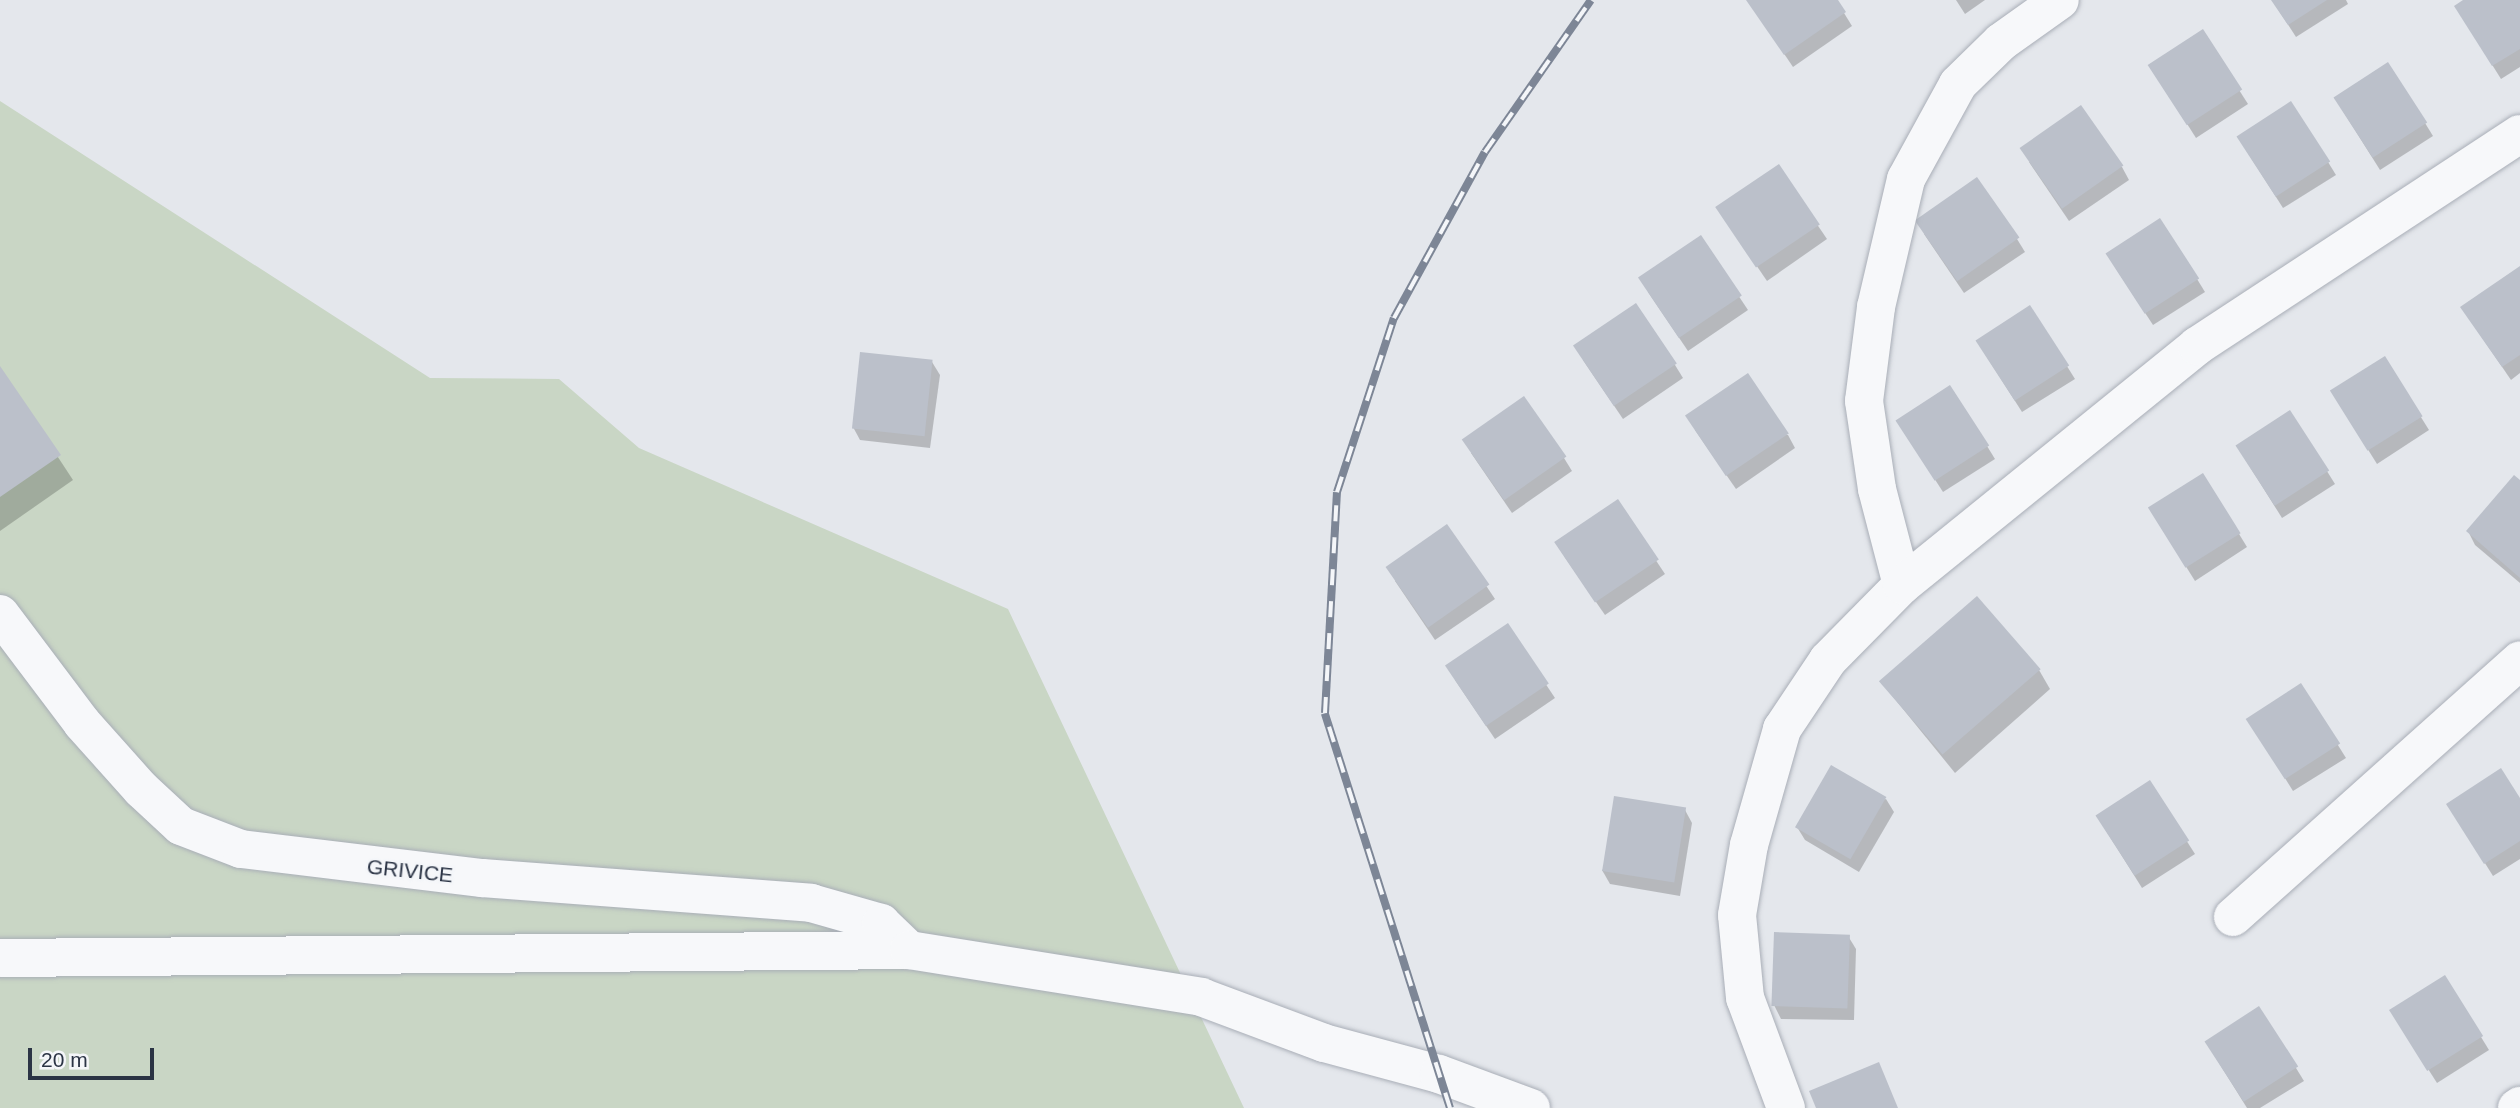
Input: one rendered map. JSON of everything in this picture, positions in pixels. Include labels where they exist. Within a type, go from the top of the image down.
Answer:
[{"type":"street","points":[[1902,585],[1877,489],[1864,401],[1876,307],[1906,179],[1958,84],[2001,42],[2060,0]]},
{"type":"street","points":[[1786,1108],[1745,999],[1737,915],[1749,845],[1782,729],[1828,660],[1902,585],[2197,346],[2520,134]]},
{"type":"street","name":"GRIVICE","points":[[0,614],[82,723],[141,789],[181,826],[241,849],[482,878],[811,903],[881,923],[909,950]]},
{"type":"street","points":[[2234,917],[2520,660]]},
{"type":"street","points":[[0,958],[909,950],[1201,997],[1324,1042],[1439,1074],[1531,1108]]},
{"type":"green space","points":[[0,101],[430,378],[559,379],[639,448],[1008,609],[1244,1108],[0,1108]]},
{"type":"building","points":[[1746,0],[1838,0],[1846,12],[1784,55]]},
{"type":"building","points":[[2271,0],[2327,0],[2288,25]]},
{"type":"building","points":[[2463,0],[2520,0],[2520,49],[2492,66],[2454,6]]},
{"type":"building","points":[[2203,29],[2242,89],[2187,125],[2148,65]]},
{"type":"building","points":[[2388,62],[2427,122],[2373,158],[2333,97]]},
{"type":"building","points":[[2291,101],[2330,161],[2276,197],[2236,136]]},
{"type":"building","points":[[2081,105],[2123,166],[2062,209],[2020,148]]},
{"type":"building","points":[[1779,164],[1820,225],[1756,268],[1715,207]]},
{"type":"building","points":[[1977,177],[2019,238],[1957,281],[1915,221]]},
{"type":"building","points":[[2160,218],[2199,278],[2145,314],[2105,253]]},
{"type":"building","points":[[1701,235],[1742,296],[1679,338],[1638,277]]},
{"type":"building","points":[[2520,266],[2520,355],[2502,367],[2460,307]]},
{"type":"building","points":[[1636,303],[1677,364],[1614,406],[1573,345]]},
{"type":"building","points":[[2030,305],[2069,365],[2015,401],[1975,340]]},
{"type":"building","points":[[860,352],[933,360],[925,436],[852,429]]},
{"type":"building","points":[[2385,356],[2423,416],[2368,451],[2330,390]]},
{"type":"building","points":[[0,366],[61,455],[0,497]]},
{"type":"building","points":[[1748,373],[1789,434],[1726,476],[1685,415]]},
{"type":"building","points":[[1950,385],[1989,445],[1935,481],[1895,420]]},
{"type":"building","points":[[1524,396],[1566,457],[1504,500],[1462,440]]},
{"type":"building","points":[[2290,410],[2329,470],[2275,506],[2235,445]]},
{"type":"building","points":[[2203,473],[2241,533],[2186,568],[2148,507]]},
{"type":"building","points":[[2514,475],[2520,480],[2520,578],[2466,531]]},
{"type":"building","points":[[1618,499],[1659,560],[1595,603],[1554,542]]},
{"type":"building","points":[[1447,524],[1489,585],[1428,628],[1386,567]]},
{"type":"building","points":[[1977,596],[2041,669],[1943,754],[1879,681]]},
{"type":"building","points":[[1508,623],[1549,684],[1486,726],[1445,665]]},
{"type":"building","points":[[2301,683],[2340,743],[2285,779],[2246,719]]},
{"type":"building","points":[[1831,765],[1886,797],[1850,859],[1795,827]]},
{"type":"building","points":[[2501,768],[2520,798],[2520,841],[2484,864],[2446,804]]},
{"type":"building","points":[[2150,780],[2189,840],[2135,876],[2095,815]]},
{"type":"building","points":[[1614,796],[1686,807],[1674,882],[1602,871]]},
{"type":"building","points":[[1774,932],[1850,935],[1847,1009],[1771,1006]]},
{"type":"building","points":[[2445,975],[2483,1036],[2427,1071],[2389,1010]]},
{"type":"building","points":[[2259,1006],[2298,1066],[2244,1102],[2204,1041]]},
{"type":"building","points":[[1879,1062],[1898,1108],[1816,1108],[1809,1091]]},
{"type":"railway","points":[[1450,1108],[1325,713],[1337,492],[1394,318],[1485,152],[1591,0]]}]
